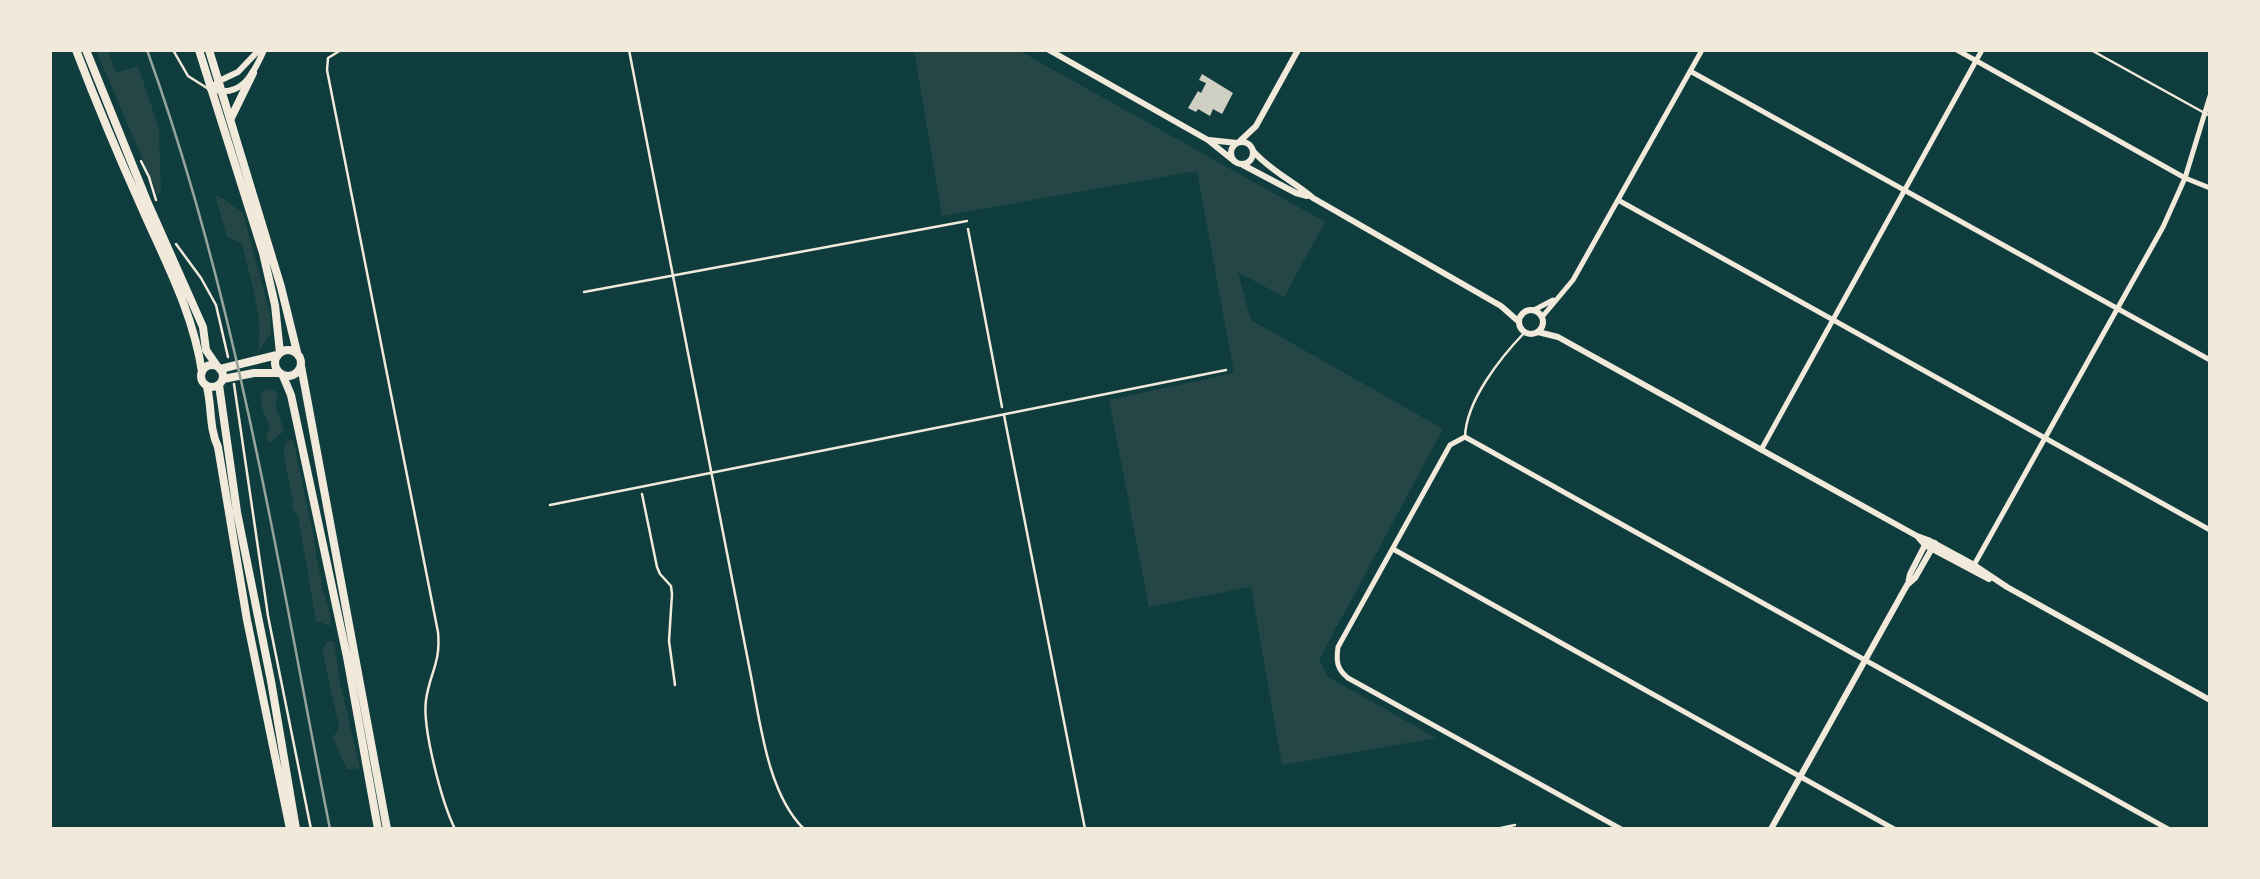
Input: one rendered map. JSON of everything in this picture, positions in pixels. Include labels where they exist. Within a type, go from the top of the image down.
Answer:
[{"type":"main road","points":[[76,50],[185,304],[196,339],[201,379],[208,387],[245,608],[293,829]]},
{"type":"main road","points":[[86,50],[203,327],[207,352],[218,368],[237,512],[271,681],[293,829]]},
{"type":"main road","points":[[198,50],[264,253],[275,304],[275,367],[291,395],[347,657],[378,829]]},
{"type":"main road","points":[[209,50],[282,286],[296,352],[301,358],[388,829]]},
{"type":"main road","points":[[230,120],[253,72]]},
{"type":"main road","points":[[202,372],[206,366],[218,368],[288,350],[296,352]]},
{"type":"main road","points":[[208,387],[254,373],[295,375],[302,366]]},
{"type":"street","points":[[262,50],[253,72],[234,90],[222,93],[210,89],[238,72],[262,50]]},
{"type":"street","points":[[1048,50],[1208,140],[1234,161],[1312,198],[1501,306],[1524,332],[1558,337],[2210,700]]},
{"type":"street","points":[[1234,161],[1231,151],[1256,126],[1298,50]]},
{"type":"street","points":[[1538,332],[1542,318],[1573,280],[1702,50]]},
{"type":"street","points":[[1957,50],[2184,178],[2210,188]]},
{"type":"street","points":[[1760,450],[1982,50]]},
{"type":"street","points":[[1690,71],[2210,360]]},
{"type":"street","points":[[1974,565],[2163,227],[2207,115],[2210,96]]},
{"type":"street","points":[[1243,164],[1251,160],[1256,126]]},
{"type":"street","points":[[1208,140],[1246,142],[1269,168],[1312,198]]},
{"type":"street","points":[[1618,200],[2210,530]]},
{"type":"street","points":[[1501,306],[1523,312],[1556,300]]},
{"type":"street","points":[[1534,310],[1558,337]]},
{"type":"street","points":[[1518,322],[1523,312]]},
{"type":"street","points":[[1621,829],[1340,671],[1336,661],[1338,647],[1450,444],[1464,437],[2168,829]]},
{"type":"street","points":[[1771,829],[1930,544]]},
{"type":"street","points":[[1930,544],[2007,586]]},
{"type":"street","points":[[1393,549],[1894,829]]},
{"type":"lane","points":[[172,50],[192,80],[210,89]]},
{"type":"lane","points":[[341,50],[328,58],[328,70],[438,632],[438,660],[425,705],[443,803],[455,829]]},
{"type":"lane","points":[[630,50],[772,773],[792,818],[804,829]]},
{"type":"lane","points":[[2091,50],[2207,115]]},
{"type":"lane","points":[[584,292],[967,221]]},
{"type":"lane","points":[[1464,437],[1465,421],[1498,359],[1524,332]]},
{"type":"lane","points":[[550,505],[1226,370]]},
{"type":"lane","points":[[1004,414],[1085,829]]},
{"type":"lane","points":[[1496,829],[1515,825]]},
{"type":"path","points":[[139,158],[156,198]]},
{"type":"path","points":[[967,221],[1004,414]]},
{"type":"path","points":[[174,240],[216,305],[229,359]]},
{"type":"path","points":[[234,384],[268,616],[311,829]]},
{"type":"path","points":[[641,488],[657,567],[671,586],[669,640],[676,685]]},
{"type":"shaded area","points":[[96,50],[108,51],[116,73],[138,66],[159,129],[158,195]]},
{"type":"shaded area","points":[[914,50],[1018,50],[1325,222],[1284,297],[1238,272],[1251,320],[1443,429],[1319,660],[1328,677],[1436,738],[1282,765],[1251,587],[1149,607],[1109,400],[1234,373],[1197,171],[942,216]]},
{"type":"shaded area","points":[[215,195],[243,213],[270,314],[271,336],[257,354],[258,314],[242,244],[227,237]]},
{"type":"shaded area","points":[[272,389],[277,393],[276,407],[284,431],[269,443],[265,437],[270,428],[261,396],[262,391]]},
{"type":"shaded area","points":[[293,439],[331,626],[316,621],[298,516],[292,508],[283,452]]},
{"type":"shaded area","points":[[328,641],[334,642],[360,768],[347,770],[333,738],[339,727],[322,649]]},
{"type":"building","points":[[1202,74],[1233,93],[1222,114],[1213,109],[1210,116],[1188,108],[1206,83],[1199,80]]},
{"type":"railway","points":[[147,50],[179,145],[231,338],[330,829]]}]
